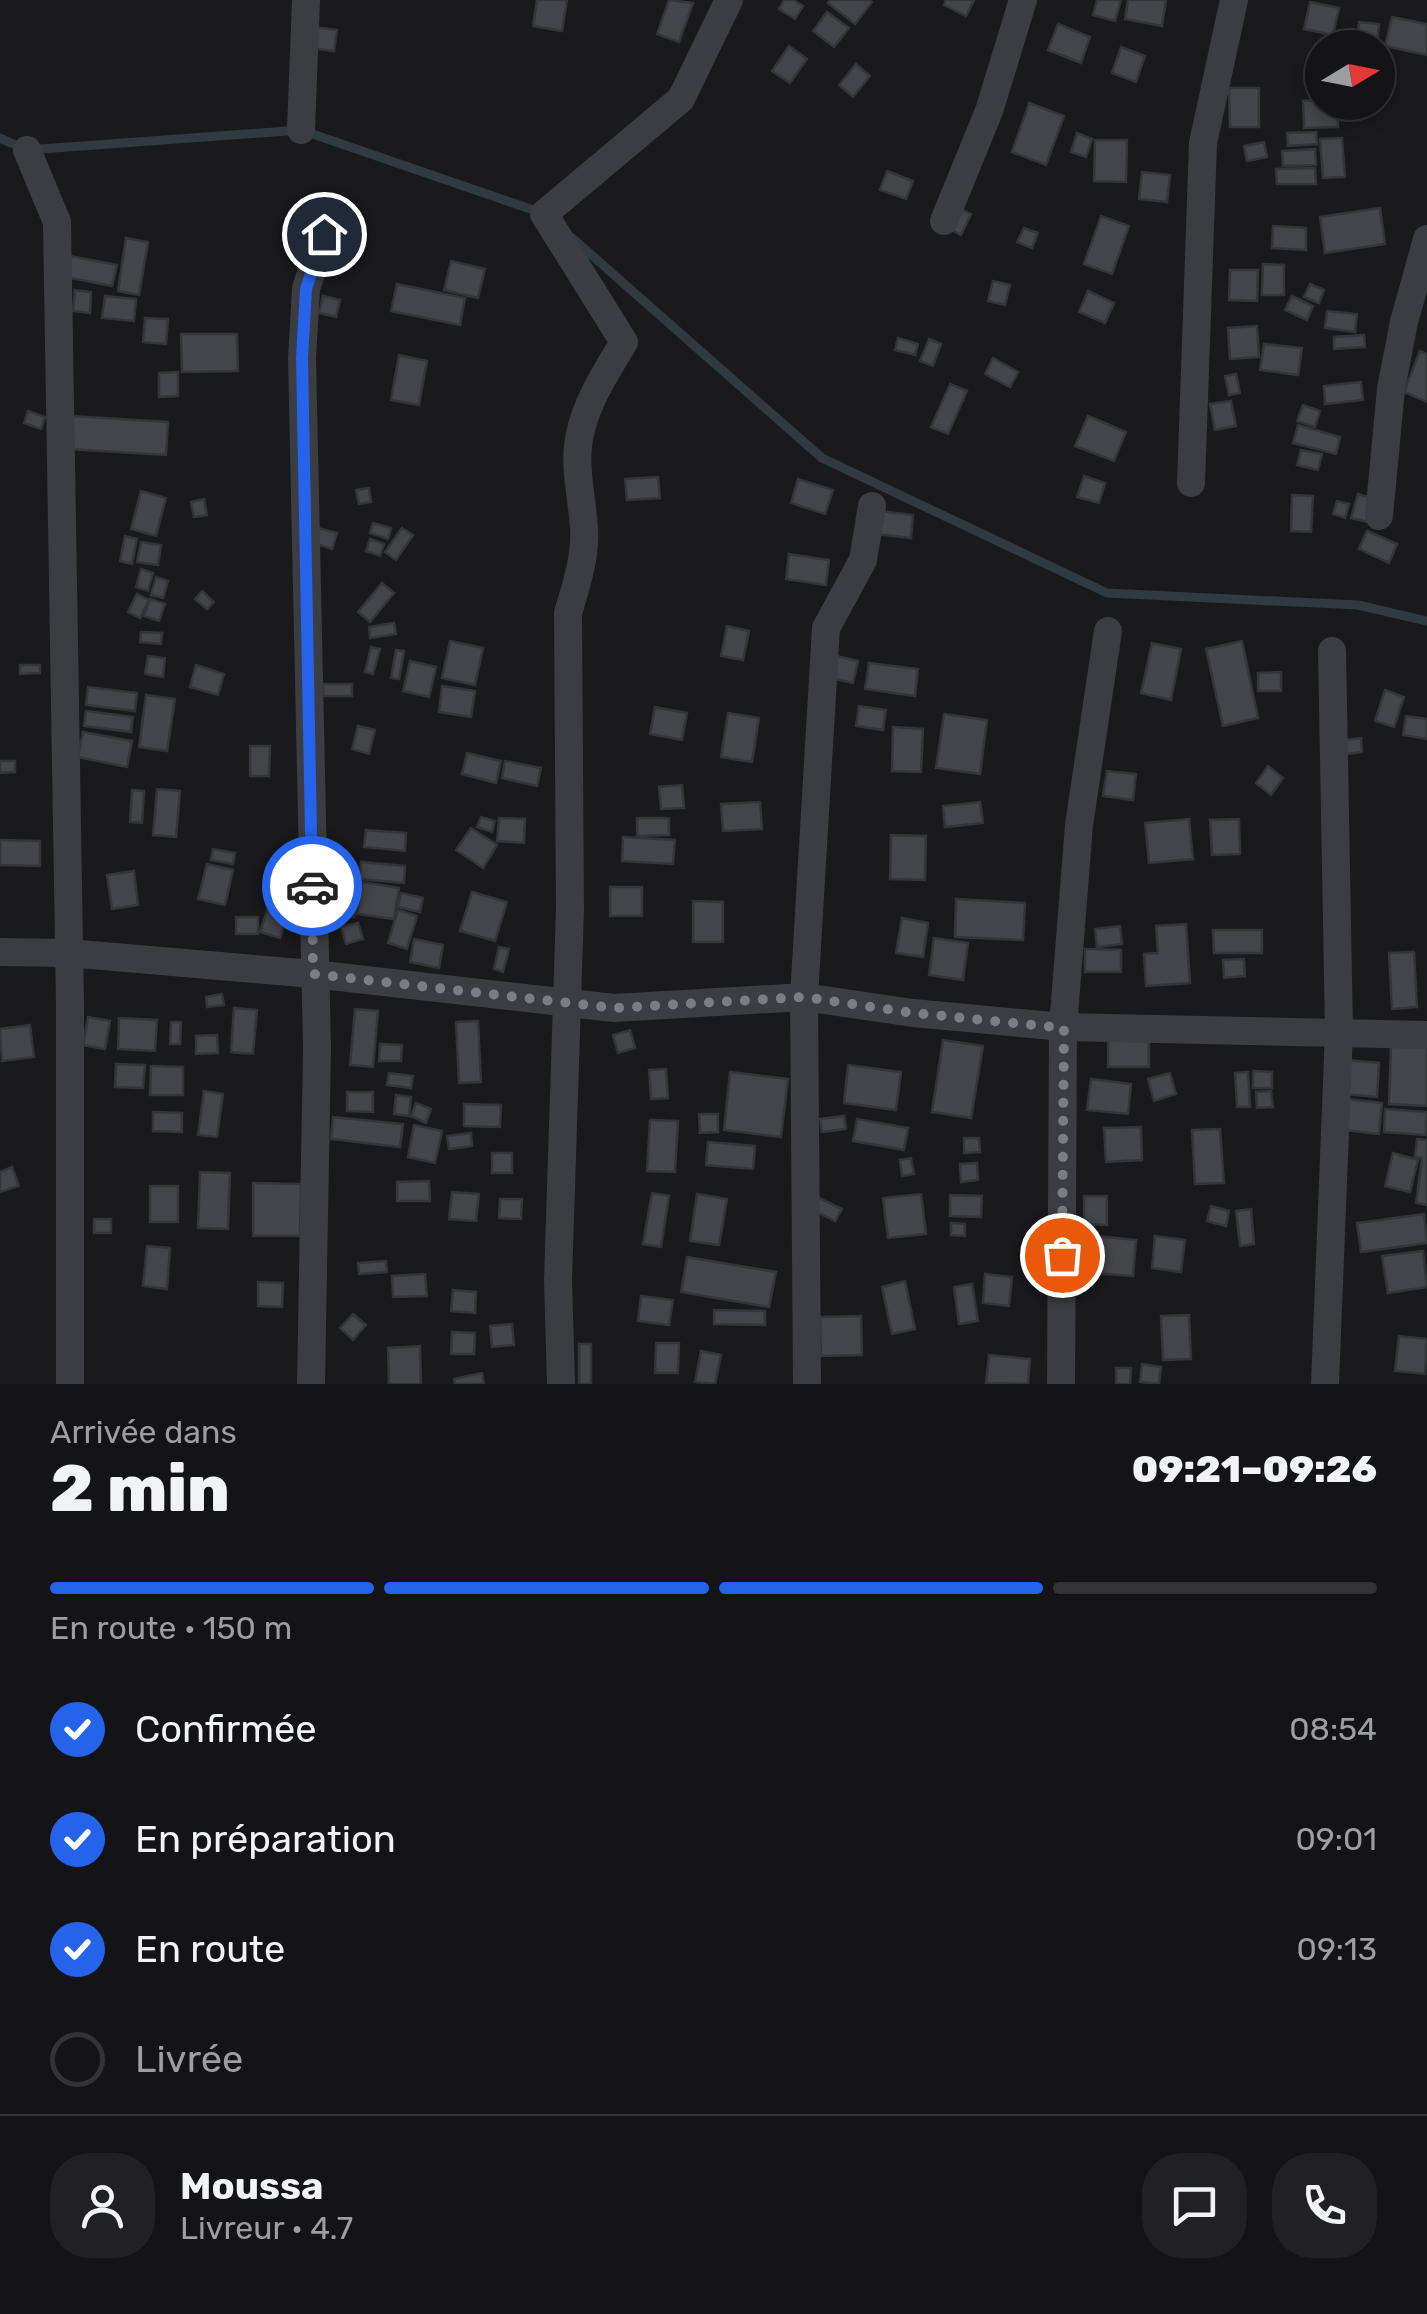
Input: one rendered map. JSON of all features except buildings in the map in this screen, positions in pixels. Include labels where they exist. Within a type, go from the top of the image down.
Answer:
[{"type":"street","points":[[300,130],[306,0]]},
{"type":"street","points":[[560,1384],[558,1280],[571,796],[568,613],[584,533],[578,474],[580,434],[597,387],[624,342],[544,214],[681,99],[729,0]]},
{"type":"street","points":[[944,220],[989,111],[1024,0]]},
{"type":"street","points":[[1191,482],[1203,143],[1234,0]]},
{"type":"street","points":[[27,150],[57,222],[70,1384]]},
{"type":"street","points":[[311,1384],[317,1048],[302,358],[306,289],[324,234]]},
{"type":"street","points":[[1378,516],[1391,389],[1427,239]]},
{"type":"street","points":[[807,1384],[804,997],[826,628],[864,560],[872,506]]},
{"type":"street","points":[[1061,1384],[1064,1028],[1079,825],[1108,631]]},
{"type":"street","points":[[1325,1384],[1339,1031],[1332,650]]},
{"type":"street","points":[[0,952],[68,953],[313,974],[630,1008],[804,997],[1064,1028],[1427,1035]]},
{"type":"waterway","points":[[0,138],[27,150],[301,130],[539,212]]},
{"type":"waterway","points":[[571,237],[822,458],[1107,593],[1358,605],[1427,621]]},
{"type":"way so far","points":[[312,886],[313,974],[614,1008],[804,997],[1064,1028],[1062,1255]]},
{"type":"route","points":[[312,886],[302,358],[306,289],[324,234]]}]
